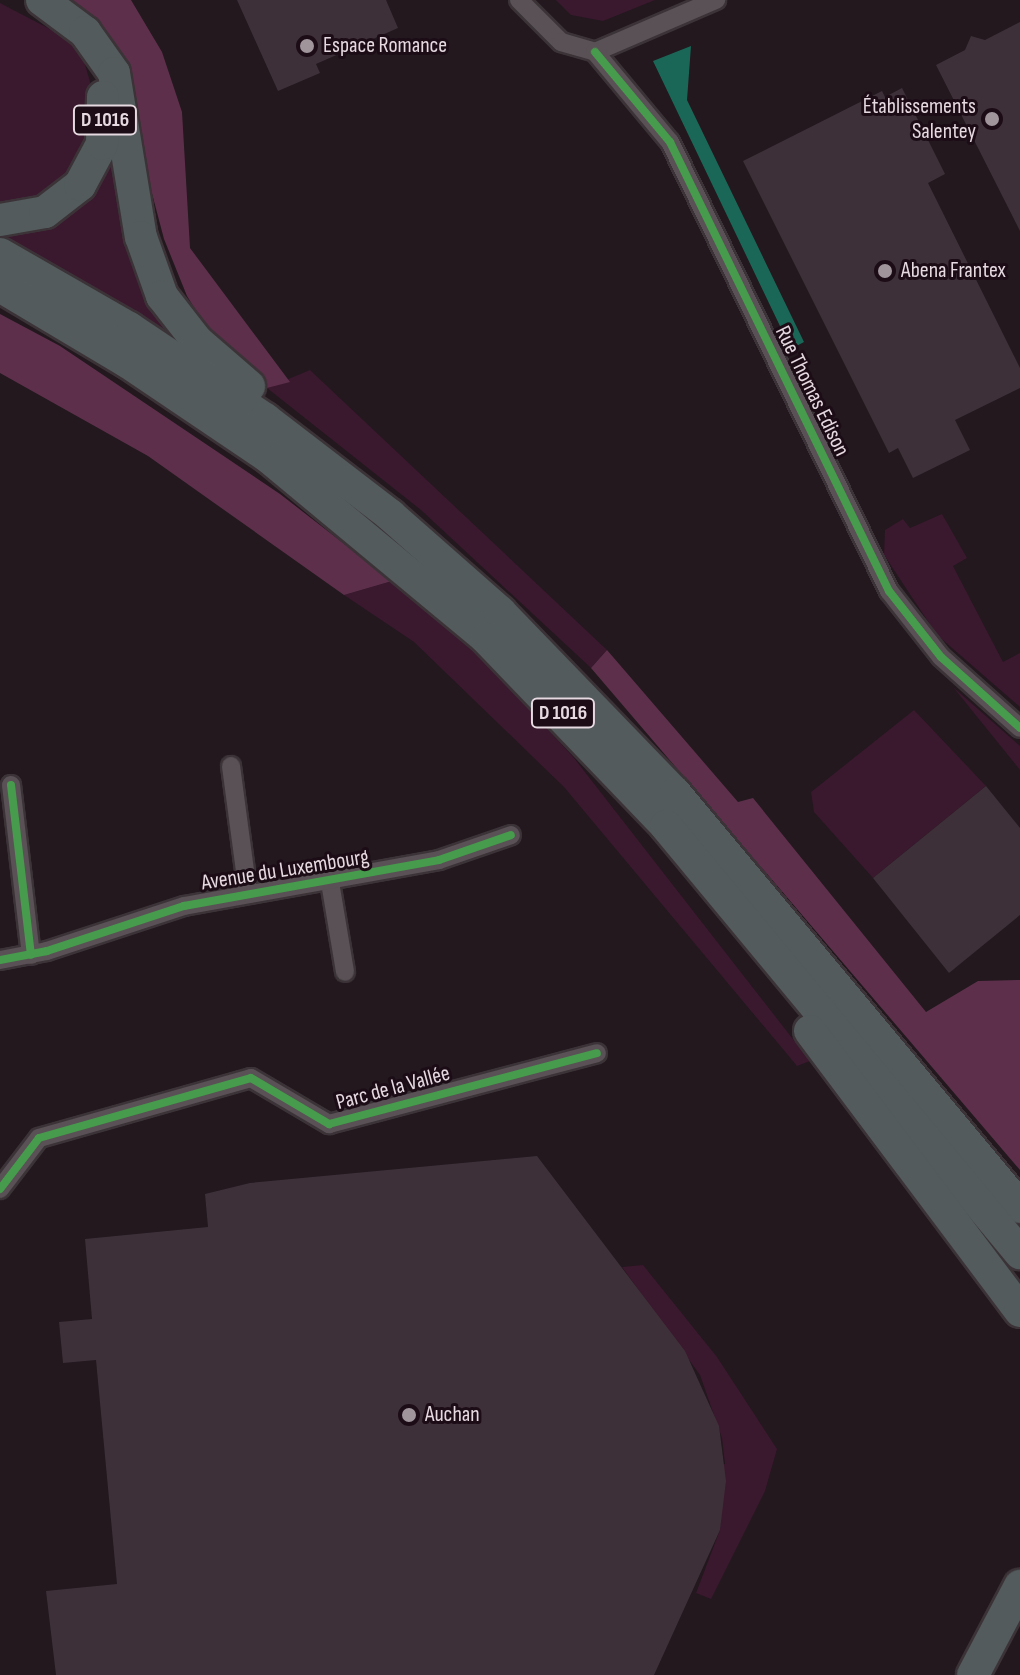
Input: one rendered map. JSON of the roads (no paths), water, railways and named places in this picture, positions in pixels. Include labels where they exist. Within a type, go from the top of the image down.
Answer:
[{"type":"highway","name":"D 1016","points":[[0,220],[36,216],[71,194],[99,154],[105,124],[99,79],[84,50],[55,23],[13,0]]},
{"type":"highway","name":"D 1016","points":[[42,0],[85,32],[114,73],[141,237],[169,307],[203,347],[303,430],[390,515],[521,632],[653,767],[1020,1207]]},
{"type":"highway","name":"D 1016","points":[[0,254],[191,368],[390,515]]},
{"type":"highway","name":"D 1016","points":[[0,286],[159,382],[321,497],[486,638],[618,771],[1020,1253]]},
{"type":"highway","name":"D 1016","points":[[618,771],[1020,1311]]},
{"type":"highway","points":[[973,1675],[1020,1586]]},
{"type":"street","points":[[519,0],[561,42],[595,52],[716,0]]},
{"type":"street","name":"Rue Thomas Edison","points":[[595,52],[670,142],[889,591],[941,657],[1020,728]]},
{"type":"street","points":[[231,766],[248,894]]},
{"type":"street","points":[[11,785],[31,955]]},
{"type":"street","name":"Avenue du Luxembourg","points":[[0,960],[31,955],[184,906],[439,860],[511,835]]},
{"type":"street","points":[[330,882],[345,972]]},
{"type":"street","name":"Parc de la Vallée","points":[[0,1189],[39,1138],[251,1078],[329,1124],[597,1053]]},
{"type":"place","name":"Espace Romance","points":[[307,46]]},
{"type":"place","name":"Établissements Salentey","points":[[992,119]]},
{"type":"place","name":"Abena Frantex","points":[[885,271]]},
{"type":"place","name":"Auchan","points":[[409,1415]]}]
